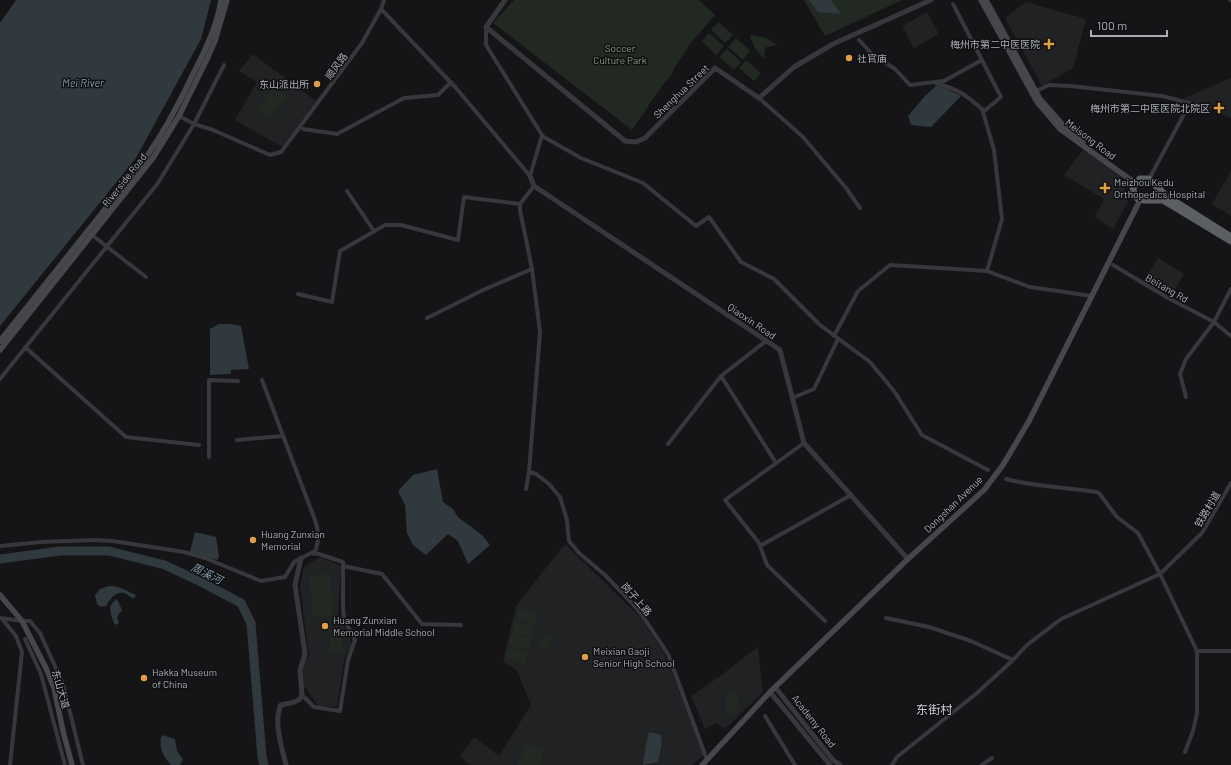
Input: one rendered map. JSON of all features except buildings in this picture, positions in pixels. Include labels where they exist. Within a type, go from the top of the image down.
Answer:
[{"type":"highway","points":[[1231,237],[1166,196],[1151,181],[1143,178],[1136,182],[1133,189],[1134,193],[1144,200],[1162,200],[1231,240]]},
{"type":"highway","points":[[1144,200],[1155,193],[1155,186],[1151,181]]},
{"type":"main road","name":"Riverside Road","points":[[0,341],[155,145],[174,114],[211,39],[221,0]]},
{"type":"main road","name":"Riverside Road","points":[[0,350],[153,158],[179,116],[215,41],[227,0]]},
{"type":"main road","name":"Meisong Road","points":[[981,0],[1037,102],[1060,129],[1136,182]]},
{"type":"main road","name":"Meisong Road","points":[[986,0],[1040,99],[1064,126],[1136,182]]},
{"type":"main road","name":"Dongshan Avenue","points":[[702,765],[772,690],[908,559],[984,490],[1003,465],[1029,421],[1092,296],[1144,200]]},
{"type":"main road","name":"东山大道","points":[[0,595],[22,621],[46,668],[54,688],[72,765]]},
{"type":"street","name":"顺风路","points":[[179,116],[194,124],[213,130],[270,155],[281,152],[362,43],[381,9],[384,0]]},
{"type":"street","points":[[505,0],[486,27],[486,45],[542,136],[581,158],[643,183],[696,226],[709,217],[742,262],[774,279],[820,325],[870,362],[894,391],[922,435],[988,470]]},
{"type":"street","points":[[860,208],[846,188],[803,137],[759,98],[794,67],[833,44],[931,0]]},
{"type":"street","points":[[953,4],[1001,97],[984,111]]},
{"type":"street","points":[[381,9],[451,82],[530,176],[534,186],[520,204],[532,269],[540,332],[529,472],[526,489]]},
{"type":"street","name":"Shenghua Street","points":[[486,27],[625,141],[636,142],[645,138],[715,68],[759,98]]},
{"type":"street","points":[[859,40],[872,54],[895,69],[910,86],[944,81],[982,60]]},
{"type":"street","points":[[0,379],[158,183],[194,124],[224,65]]},
{"type":"street","points":[[303,129],[337,134],[404,98],[438,95],[451,82]]},
{"type":"street","points":[[932,83],[951,86],[973,101],[984,111],[983,112],[994,150],[1002,219],[987,271]]},
{"type":"street","points":[[1036,91],[1049,85],[1071,86],[1162,96],[1190,103],[1151,181]]},
{"type":"street","points":[[530,176],[542,136]]},
{"type":"street","name":"Qiaoxin Road","points":[[534,186],[780,350],[804,443],[908,559]]},
{"type":"street","points":[[347,191],[374,231]]},
{"type":"street","points":[[298,294],[332,302],[340,251],[385,225],[401,225],[458,240],[464,197],[520,204]]},
{"type":"street","points":[[92,235],[146,277]]},
{"type":"street","points":[[834,336],[858,291],[890,265],[987,271],[1030,287],[1092,296]]},
{"type":"street","name":"Beitang Rd","points":[[1113,265],[1168,298],[1214,322],[1231,336]]},
{"type":"street","points":[[427,318],[483,290],[532,269]]},
{"type":"street","points":[[1186,397],[1180,374],[1186,359],[1214,322],[1231,289]]},
{"type":"street","points":[[792,398],[814,389],[838,339]]},
{"type":"street","points":[[668,444],[721,376],[766,341]]},
{"type":"street","points":[[25,347],[126,437],[199,445]]},
{"type":"street","points":[[721,376],[776,463]]},
{"type":"street","points":[[209,457],[209,380],[238,381]]},
{"type":"street","points":[[262,380],[282,436],[317,523],[317,544],[314,554]]},
{"type":"street","points":[[237,440],[282,436]]},
{"type":"street","points":[[804,443],[725,500],[760,546],[766,565],[825,621]]},
{"type":"street","name":"岗子上路","points":[[529,472],[536,474],[549,484],[560,497],[567,520],[569,541],[579,553],[605,575],[632,602],[642,614],[668,654],[707,760]]},
{"type":"street","points":[[1006,479],[1022,483],[1099,493],[1117,517],[1138,533],[1160,574],[1197,651],[1197,713],[1193,731],[1185,752]]},
{"type":"street","name":"铁路村道","points":[[892,765],[897,757],[977,693],[1027,645],[1062,619],[1160,574],[1202,533],[1231,484]]},
{"type":"street","points":[[760,546],[850,495]]},
{"type":"street","points":[[0,546],[41,542],[94,540],[113,541],[184,552],[205,558],[261,581],[285,577],[294,562],[313,552],[344,562],[344,619],[355,640],[348,660],[340,711],[314,707],[302,695]]},
{"type":"street","points":[[286,765],[278,718],[281,705],[299,700],[302,695],[300,670],[305,654],[295,585],[301,558]]},
{"type":"street","points":[[344,566],[382,574],[422,624],[461,625]]},
{"type":"street","points":[[886,618],[929,627],[971,641],[1013,660]]},
{"type":"street","points":[[2,619],[30,621],[40,633],[63,684],[83,765]]},
{"type":"street","points":[[2,619],[16,636],[22,652],[10,765]]},
{"type":"street","points":[[25,639],[41,674],[65,765]]},
{"type":"street","points":[[1197,651],[1231,651]]},
{"type":"street","name":"Academy Road","points":[[772,690],[830,765]]},
{"type":"street","name":"Academy Road","points":[[772,690],[832,760],[840,765]]},
{"type":"street","points":[[765,716],[795,765]]},
{"type":"street","points":[[982,765],[992,758]]},
{"type":"shaded area","name":"梅州市第二中医医院","points":[[1026,2],[1086,19],[1073,68],[1042,86],[1005,18]]},
{"type":"shaded area","points":[[927,12],[939,34],[914,48],[902,26]]},
{"type":"shaded area","points":[[253,54],[316,101],[282,147],[235,120],[257,82],[239,71]]},
{"type":"shaded area","name":"梅州市第二中医医院北院区","points":[[1231,78],[1231,118],[1184,98]]},
{"type":"shaded area","name":"Meizhou Kedu Orthopedics Hospital","points":[[1085,147],[1121,177],[1128,202],[1113,229],[1095,217],[1104,199],[1064,175]]},
{"type":"shaded area","points":[[1231,171],[1231,216],[1212,204]]},
{"type":"shaded area","points":[[1158,258],[1184,274],[1172,295],[1146,278]]},
{"type":"shaded area","name":"Meixian Gaoji Senior High School","points":[[565,544],[642,619],[664,653],[704,755],[692,765],[470,765],[460,756],[474,737],[499,756],[531,705],[517,671],[503,661],[516,606]]},
{"type":"shaded area","name":"Huang Zunxian Memorial Middle School","points":[[320,557],[341,566],[338,616],[350,636],[351,646],[344,659],[337,707],[318,706],[302,683],[304,663],[309,655],[300,586],[304,567]]},
{"type":"shaded area","points":[[758,647],[763,692],[725,729],[716,723],[705,729],[691,696]]},
{"type":"green space","name":"Soccer Culture Park","points":[[514,0],[699,0],[715,15],[690,44],[672,74],[632,130],[493,23]]},
{"type":"green space","points":[[804,0],[902,0],[825,36]]},
{"type":"green space","points":[[718,22],[733,35],[725,43],[711,30]]},
{"type":"green space","points":[[709,33],[724,46],[716,55],[702,41]]},
{"type":"green space","points":[[751,35],[766,38],[777,45],[766,47],[764,59],[756,50],[750,37]]},
{"type":"green space","points":[[736,38],[750,51],[743,60],[728,47]]},
{"type":"green space","points":[[1033,39],[1037,39],[1039,40],[1039,48],[1033,49],[1030,46],[1030,42]]},
{"type":"green space","points":[[727,49],[741,62],[734,70],[719,57]]},
{"type":"green space","points":[[746,60],[761,73],[754,81],[739,68]]},
{"type":"green space","points":[[274,86],[287,95],[270,120],[257,111]]},
{"type":"green space","points":[[330,574],[333,616],[313,617],[309,576]]},
{"type":"green space","points":[[518,608],[538,613],[536,624],[516,620]]},
{"type":"green space","points":[[515,621],[535,626],[532,637],[512,633]]},
{"type":"green space","points":[[331,628],[342,628],[342,651],[330,651]]},
{"type":"green space","points":[[511,634],[531,638],[529,650],[509,646]]},
{"type":"green space","points":[[543,636],[547,636],[551,642],[547,648],[543,648],[539,644],[539,640]]},
{"type":"green space","points":[[508,647],[528,652],[526,664],[506,659]]},
{"type":"green space","points":[[726,693],[737,693],[738,713],[727,714]]},
{"type":"green space","points":[[525,743],[544,749],[539,765],[518,765]]},
{"type":"water","name":"Mei River","points":[[16,0],[211,0],[201,39],[136,158],[0,326],[0,23]]},
{"type":"water","points":[[809,0],[831,0],[841,14],[818,12]]},
{"type":"water","points":[[936,86],[945,88],[961,96],[931,127],[911,125],[908,116],[925,96]]},
{"type":"water","points":[[219,324],[241,326],[249,369],[231,370],[231,374],[210,375],[210,329]]},
{"type":"water","points":[[437,469],[443,502],[453,509],[458,517],[482,535],[490,545],[468,564],[458,541],[448,534],[426,555],[413,545],[407,533],[405,505],[398,491],[413,475]]},
{"type":"water","points":[[195,532],[216,537],[219,557],[217,560],[190,552]]},
{"type":"water","points":[[109,586],[120,587],[136,595],[133,599],[124,593],[118,593],[106,606],[101,607],[97,604],[95,595],[100,589]]},
{"type":"water","points":[[117,599],[122,610],[117,617],[119,623],[115,625],[110,607],[111,604]]},
{"type":"water","points":[[649,732],[661,735],[662,743],[658,762],[643,765],[646,744]]},
{"type":"water","points":[[162,735],[175,739],[177,751],[183,759],[180,765],[171,765],[166,758],[161,747]]},
{"type":"waterway","name":"周溪河","points":[[0,559],[60,551],[109,551],[165,565],[241,603],[251,623],[262,757],[264,765]]},
{"type":"place","name":"梅州市第二中医医院","points":[[1049,44]]},
{"type":"place","name":"社官庙","points":[[849,58]]},
{"type":"place","name":"东山派出所","points":[[317,84]]},
{"type":"place","name":"梅州市第二中医医院北院区","points":[[1219,108]]},
{"type":"place","name":"Meizhou Kedu Orthopedics Hospital","points":[[1105,188]]},
{"type":"place","name":"Huang Zunxian Memorial","points":[[253,540]]},
{"type":"place","name":"Huang Zunxian Memorial Middle School","points":[[325,626]]},
{"type":"place","name":"Meixian Gaoji Senior High School","points":[[585,657]]},
{"type":"place","name":"Hakka Museum of China","points":[[144,678]]},
{"type":"district","name":"东街村","points":[[934,709]]}]
